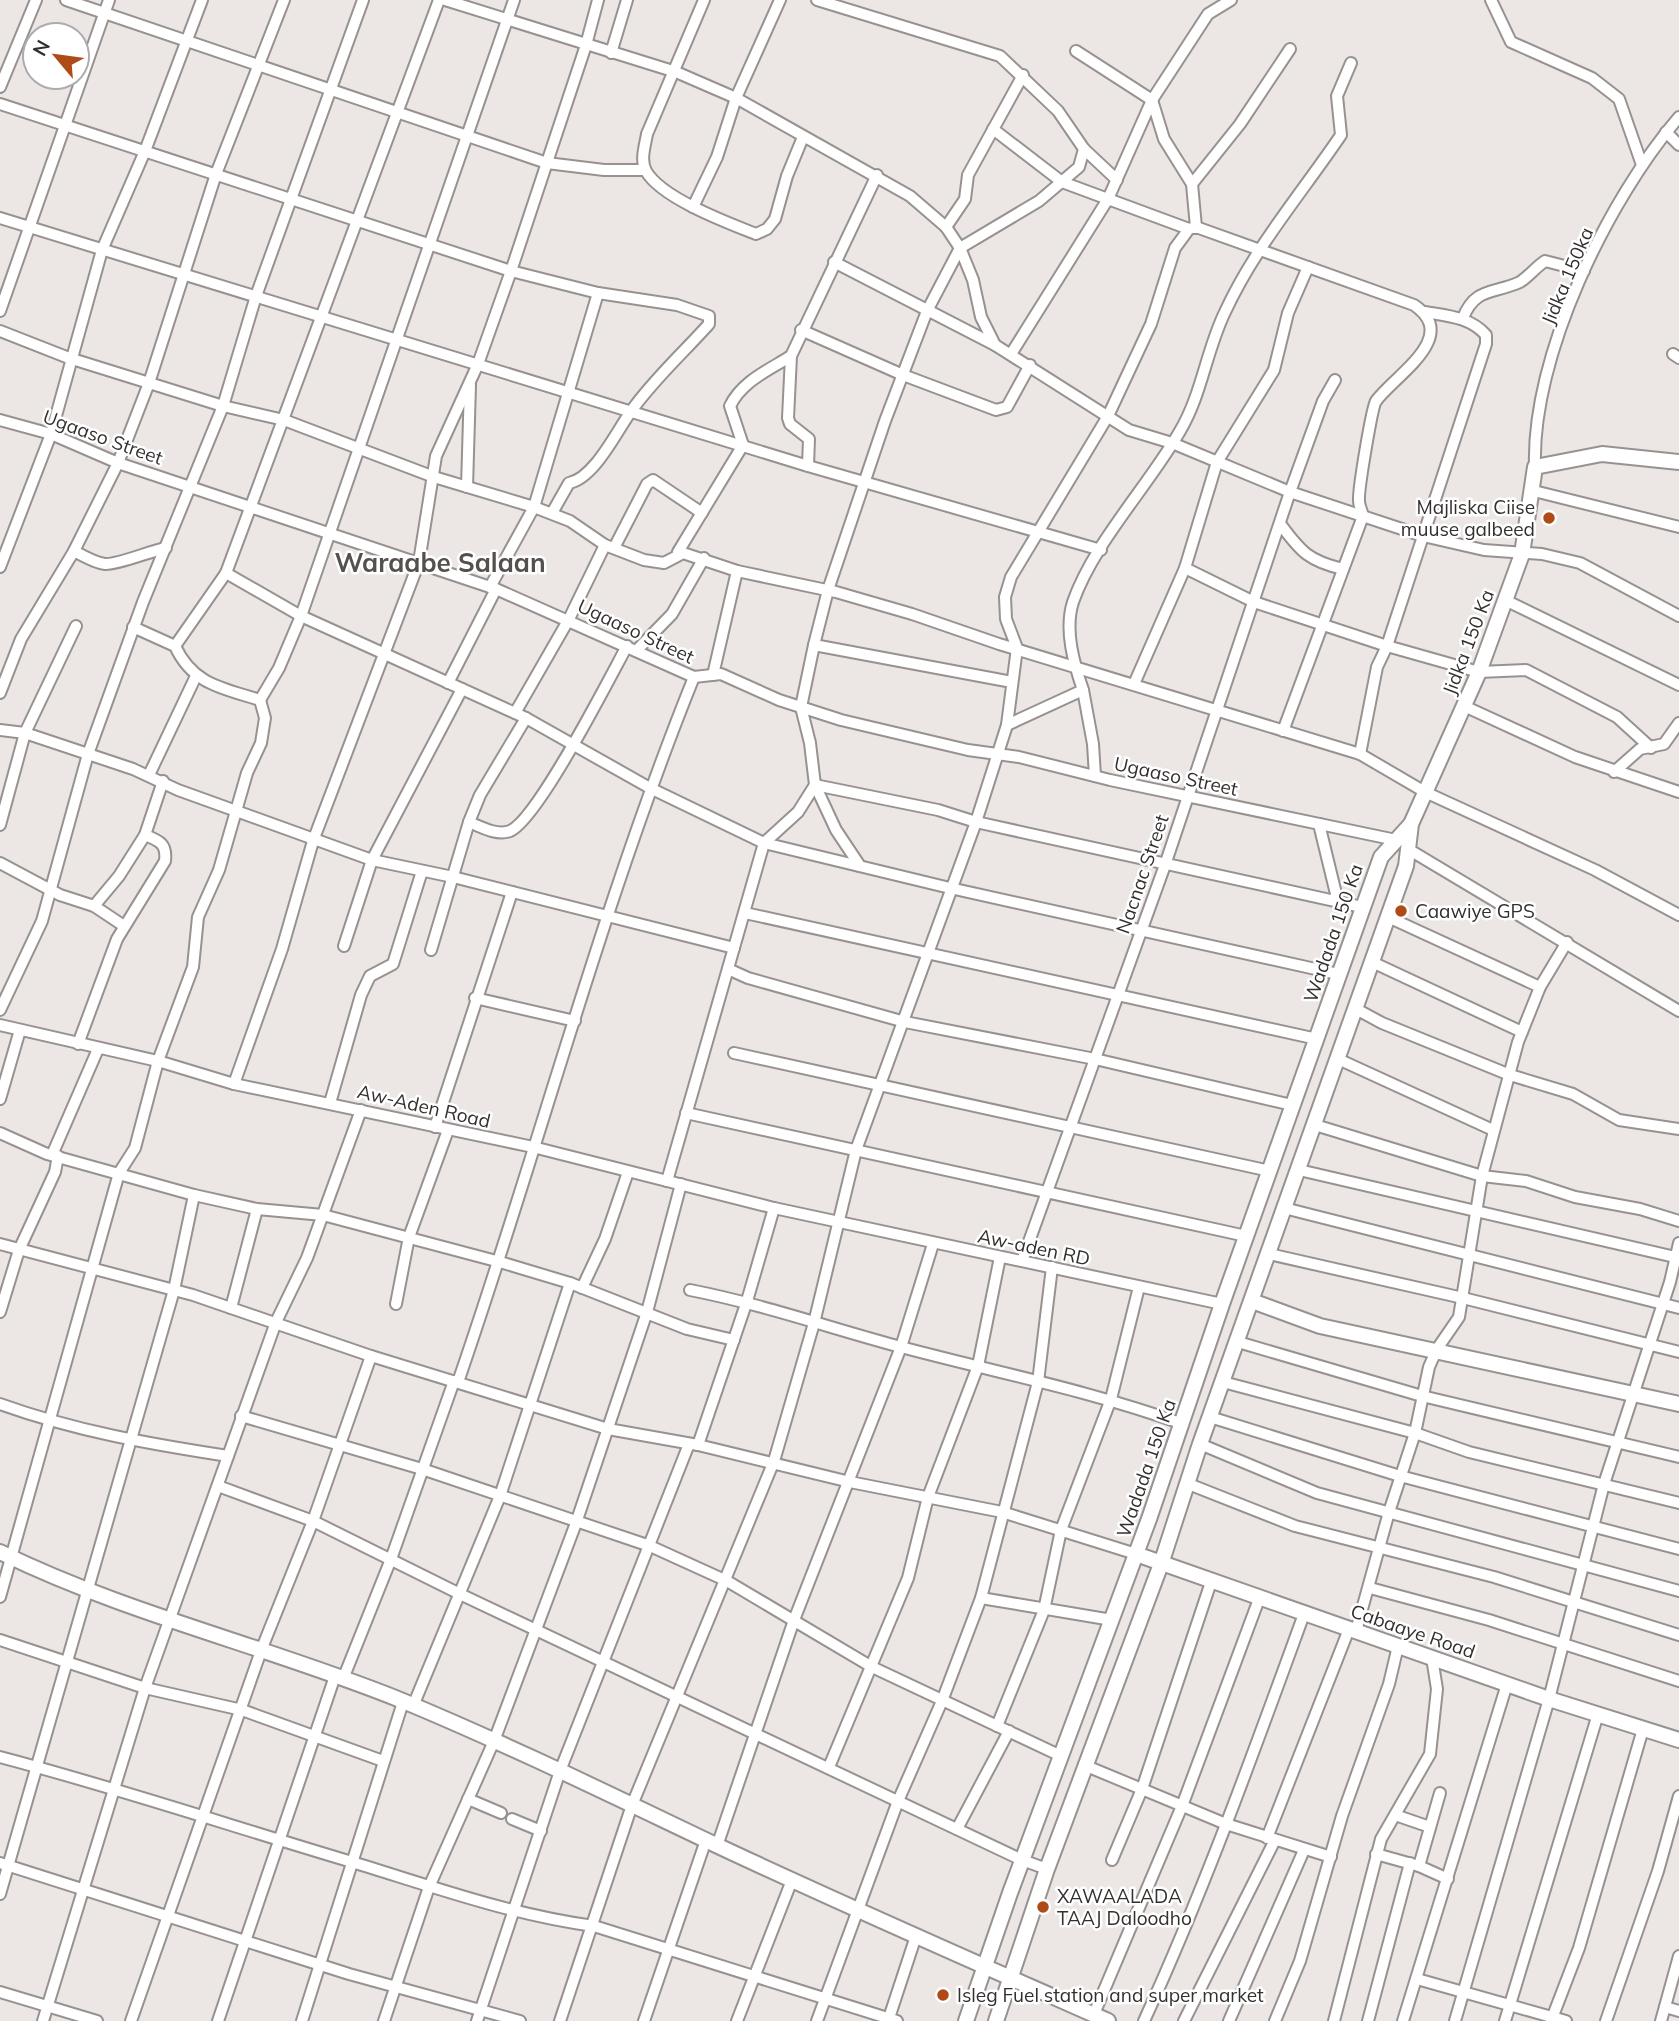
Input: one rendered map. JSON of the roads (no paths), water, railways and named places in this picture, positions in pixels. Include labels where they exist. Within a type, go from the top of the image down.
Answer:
[{"type":"street","points":[[0,86],[36,0]]},
{"type":"street","points":[[66,0],[398,110],[547,163],[604,170],[645,170]]},
{"type":"street","points":[[0,311],[27,227],[109,0]]},
{"type":"street","points":[[0,567],[51,434],[69,358],[102,250],[145,151],[202,0]]},
{"type":"street","points":[[0,693],[22,639],[74,551],[118,463],[149,383],[216,174],[284,0]]},
{"type":"street","points":[[0,1010],[42,921],[88,754],[134,627],[193,487],[223,406],[256,296],[363,0]]},
{"type":"street","points":[[175,646],[226,573],[439,0]]},
{"type":"street","points":[[445,0],[506,22],[676,72],[736,97],[803,137],[877,175],[910,196],[946,227],[960,248],[973,281],[981,317],[995,345]]},
{"type":"street","points":[[0,1597],[5,1555],[49,1422],[119,1173],[135,1148],[158,1062],[193,967],[198,917],[219,870],[247,773],[261,743],[265,718],[260,700],[279,668],[301,616],[513,0]]},
{"type":"street","points":[[234,1084],[282,949],[313,841],[348,745],[386,657],[419,562],[444,434],[478,364],[512,271],[586,45],[598,0]]},
{"type":"street","points":[[611,53],[627,0]]},
{"type":"street","points":[[704,0],[676,72],[647,134],[643,155],[645,170],[655,181],[693,207],[756,234],[767,229],[775,219],[787,176],[803,137]]},
{"type":"street","points":[[693,207],[717,157],[736,97],[780,0]]},
{"type":"street","points":[[817,0],[1000,56],[1058,111],[1084,149],[1117,180]]},
{"type":"street","points":[[1011,354],[1108,199],[1152,100],[1208,14],[1231,0]]},
{"type":"street","points":[[1491,0],[1511,42],[1592,78],[1619,99],[1642,164]]},
{"type":"street","points":[[1192,184],[1240,124],[1290,49]]},
{"type":"street","points":[[560,2021],[594,1926],[632,1805],[727,1581],[774,1461],[814,1323],[856,1150],[905,1022],[950,888],[976,822],[1007,725],[1017,648],[1006,619],[1005,597],[1010,577],[1108,416],[1151,324],[1175,248],[1193,228],[1192,184],[1164,139],[1152,100],[1076,51]]},
{"type":"street","points":[[1095,776],[1093,744],[1070,632],[1073,603],[1101,550],[1196,402],[1213,338],[1258,249],[1341,135],[1337,96],[1351,63]]},
{"type":"street","points":[[946,227],[965,200],[968,174],[1023,75]]},
{"type":"street","points":[[0,104],[512,271],[598,293],[677,305],[709,316],[709,324],[632,410],[621,430],[582,479],[569,483],[552,513]]},
{"type":"street","name":"Jidka 150ka","points":[[1535,467],[1534,444],[1542,391],[1584,271],[1642,164],[1679,117]]},
{"type":"street","points":[[993,129],[1062,182],[1258,249],[1414,305],[1425,312],[1463,318],[1479,327],[1486,335],[1486,344],[1387,646],[1377,667],[1370,715],[1360,754]]},
{"type":"street","points":[[1667,132],[1679,145]]},
{"type":"street","points":[[860,866],[836,830],[814,785],[812,753],[801,707],[828,590],[926,311],[960,248],[1039,201],[1079,167],[1084,149]]},
{"type":"street","points":[[808,466],[809,439],[790,424],[788,418],[791,356],[801,330],[877,175]]},
{"type":"street","points":[[0,218],[808,466],[1101,550]]},
{"type":"street","points":[[834,261],[1011,354],[1129,430],[1172,443],[1290,492],[1423,536],[1484,550],[1542,554],[1580,563],[1679,616]]},
{"type":"street","points":[[1463,318],[1468,304],[1484,293],[1521,281],[1545,261],[1584,271]]},
{"type":"street","points":[[1134,684],[1185,568],[1217,463],[1274,370],[1288,313],[1308,267]]},
{"type":"street","points":[[448,683],[534,507],[566,391],[598,293]]},
{"type":"street","points":[[1283,731],[1363,516],[1359,502],[1368,447],[1370,414],[1375,402],[1428,344],[1431,330],[1425,312]]},
{"type":"street","points":[[801,330],[903,375],[996,410],[1007,407],[1030,365]]},
{"type":"street","points":[[0,331],[69,358],[223,406],[284,420],[434,477],[552,513],[609,546],[654,563],[664,563],[678,552],[743,445],[730,406],[735,396],[747,383],[791,356]]},
{"type":"street","name":"Nacnac Street","points":[[1022,1261],[1165,865],[1322,401],[1335,380]]},
{"type":"street","points":[[467,487],[470,382]]},
{"type":"street","name":"Ugaaso Street","points":[[0,420],[51,434],[118,463],[493,588],[569,619],[694,677],[731,677],[756,690],[841,720],[997,755],[1019,757],[1402,844],[1679,1011]]},
{"type":"street","points":[[1535,467],[1602,454],[1679,461]]},
{"type":"street","name":"Jidka 150 Ka","points":[[1411,824],[1479,672],[1522,554],[1534,491],[1535,467]]},
{"type":"street","points":[[515,713],[647,484],[653,480],[702,513]]},
{"type":"street","points":[[1534,491],[1679,527]]},
{"type":"street","points":[[1281,525],[1301,553],[1322,564],[1343,569]]},
{"type":"street","points":[[74,551],[102,564],[113,564],[141,552],[166,548]]},
{"type":"street","points":[[678,552],[737,570],[828,590],[1360,754],[1425,792],[1595,870],[1679,915]]},
{"type":"street","points":[[469,822],[497,833],[510,831],[522,822],[575,744],[631,648],[673,614],[704,558]]},
{"type":"street","points":[[1185,568],[1254,602],[1387,646],[1479,672],[1526,670],[1617,717],[1651,748]]},
{"type":"street","points":[[713,675],[737,570]]},
{"type":"street","points":[[226,573],[301,616],[386,657],[526,718],[650,788],[764,842],[950,888],[1338,974]]},
{"type":"street","points":[[1505,600],[1679,685]]},
{"type":"street","points":[[0,825],[25,733],[76,626]]},
{"type":"street","points":[[134,627],[175,646],[183,663],[196,677],[260,700]]},
{"type":"street","points":[[814,645],[1012,682]]},
{"type":"street","points":[[149,775],[196,677]]},
{"type":"street","points":[[218,2021],[314,1735],[391,1559],[500,1262],[533,1147],[650,788],[694,677]]},
{"type":"street","points":[[344,946],[372,860],[462,689]]},
{"type":"street","points":[[1007,725],[1083,690]]},
{"type":"street","points":[[1464,706],[1614,772],[1679,792]]},
{"type":"street","points":[[431,950],[469,822],[481,795],[526,718]]},
{"type":"street","points":[[1614,772],[1640,749],[1664,744],[1679,723]]},
{"type":"street","points":[[0,730],[25,733],[149,775],[313,841],[372,860],[453,877],[734,948]]},
{"type":"street","points":[[94,906],[119,876],[145,835],[163,781]]},
{"type":"street","points":[[814,785],[938,810],[976,822],[1362,907]]},
{"type":"street","points":[[667,1181],[764,842],[798,812],[814,785]]},
{"type":"street","points":[[1319,824],[1338,902]]},
{"type":"street","name":"Wadada 150 Ka","points":[[1000,2020],[1047,1869],[1161,1564],[1186,1483],[1406,866],[1402,844],[1411,824]]},
{"type":"street","points":[[78,1044],[124,926],[165,861],[166,850],[161,842],[145,835]]},
{"type":"street","name":"Wadada 150 Ka","points":[[966,2021],[1022,1860],[1183,1424],[1222,1304],[1362,907],[1381,856],[1402,844]]},
{"type":"street","points":[[0,863],[51,889],[94,906],[124,926]]},
{"type":"street","points":[[330,1103],[362,995],[370,976],[393,964],[422,871]]},
{"type":"street","points":[[435,1127],[475,998],[512,892]]},
{"type":"street","points":[[745,913],[1317,1039]]},
{"type":"street","points":[[1388,917],[1540,987]]},
{"type":"street","points":[[1184,2021],[1271,1839],[1370,1588],[1389,1512],[1415,1433],[1422,1396],[1437,1349],[1459,1317],[1472,1254],[1482,1176],[1522,1032],[1540,987],[1567,942]]},
{"type":"street","points":[[1372,962],[1522,1032]]},
{"type":"street","points":[[728,969],[748,978],[905,1022],[1096,1059],[1292,1105]]},
{"type":"street","points":[[475,998],[575,1021]]},
{"type":"street","points":[[1356,1009],[1382,1023],[1510,1075],[1573,1094],[1619,1120],[1679,1129]]},
{"type":"street","name":"Aw-Aden Road","points":[[0,1025],[158,1062],[234,1084],[533,1147],[840,1223]]},
{"type":"street","points":[[0,1099],[20,1030]]},
{"type":"street","points":[[0,1312],[19,1250],[55,1172],[55,1156],[98,1049]]},
{"type":"street","points":[[734,1053],[1270,1171]]},
{"type":"street","points":[[1338,1059],[1493,1130]]},
{"type":"street","points":[[43,2021],[145,1688],[276,1322],[307,1258],[361,1110]]},
{"type":"street","points":[[687,1112],[1246,1236]]},
{"type":"street","points":[[1315,1125],[1482,1176],[1526,1181],[1575,1197],[1640,1209],[1679,1221]]},
{"type":"street","points":[[396,1304],[409,1237],[448,1130]]},
{"type":"street","points":[[0,1133],[55,1156],[194,1195],[257,1209],[323,1215],[500,1262],[570,1283],[687,1329],[734,1340]]},
{"type":"street","points":[[1299,1170],[1677,1258]]},
{"type":"street","points":[[582,1288],[605,1239],[628,1172]]},
{"type":"street","points":[[384,2021],[429,1887],[494,1741],[576,1523],[648,1312],[681,1184]]},
{"type":"street","points":[[0,1894],[4,1864],[67,1661],[174,1290],[194,1195]]},
{"type":"street","points":[[479,2016],[560,1771],[650,1546],[694,1445],[734,1340],[774,1208]]},
{"type":"street","points":[[1284,1208],[1679,1308]]},
{"type":"street","points":[[231,1308],[257,1209]]},
{"type":"street","name":"Aw-aden RD","points":[[840,1223],[1222,1304]]},
{"type":"street","points":[[1455,2021],[1549,1699],[1604,1484],[1677,1258],[1679,1243]]},
{"type":"street","points":[[0,1244],[92,1271],[174,1290],[371,1356],[608,1429],[774,1461],[850,1482],[1002,1512],[1136,1554]]},
{"type":"street","points":[[644,2021],[754,1734],[794,1620],[901,1347],[933,1244]]},
{"type":"street","points":[[1269,1254],[1463,1298],[1679,1352]]},
{"type":"street","points":[[829,1767],[908,1578],[928,1497],[978,1366],[1000,1258]]},
{"type":"street","points":[[817,2021],[898,1801],[942,1701],[981,1598],[1038,1382],[1052,1267]]},
{"type":"street","points":[[302,2021],[383,1761],[462,1595],[500,1496],[570,1283]]},
{"type":"street","points":[[997,1726],[1044,1610],[1061,1530],[1111,1399],[1139,1287]]},
{"type":"street","points":[[691,1290],[747,1301],[901,1347],[1111,1399],[1183,1424]]},
{"type":"street","points":[[1252,1301],[1320,1326],[1437,1349],[1679,1404]]},
{"type":"street","points":[[1238,1342],[1422,1396],[1679,1457]]},
{"type":"street","points":[[131,2021],[262,1648],[313,1521],[371,1356]]},
{"type":"street","points":[[1223,1382],[1415,1433],[1469,1451],[1679,1503]]},
{"type":"street","points":[[0,1404],[49,1422],[130,1441],[228,1456]]},
{"type":"street","points":[[242,1416],[422,1469],[650,1546],[727,1581],[872,1667],[1061,1756]]},
{"type":"street","points":[[1210,1417],[1400,1476],[1679,1549]]},
{"type":"street","points":[[1200,1444],[1317,1493],[1679,1591]]},
{"type":"street","points":[[1186,1483],[1295,1526],[1494,1577],[1573,1604],[1679,1635]]},
{"type":"street","points":[[218,1486],[313,1521],[754,1734],[1022,1860],[1047,1869]]},
{"type":"street","name":"Cabaaye Road","points":[[1136,1554],[1549,1699],[1679,1740]]},
{"type":"street","points":[[5,1555],[169,1620],[262,1648],[408,1704],[560,1771],[984,1969],[1108,2021]]},
{"type":"street","points":[[1112,1860],[1142,1789],[1211,1582]]},
{"type":"street","points":[[1370,1588],[1563,1643],[1679,1681]]},
{"type":"street","points":[[981,1598],[1112,1620]]},
{"type":"street","points":[[1094,2014],[1182,1806],[1259,1599]]},
{"type":"street","points":[[1144,2021],[1180,1944],[1304,1614]]},
{"type":"street","points":[[0,1640],[145,1688],[242,1710],[383,1761]]},
{"type":"street","points":[[1275,2021],[1300,1961],[1350,1789],[1389,1684],[1398,1646]]},
{"type":"street","points":[[1334,2021],[1364,1913],[1376,1854],[1430,1754],[1437,1689],[1432,1658]]},
{"type":"street","points":[[1403,2021],[1507,1684]]},
{"type":"street","points":[[1505,2021],[1598,1714]]},
{"type":"street","points":[[1552,2019],[1579,1948],[1643,1729]]},
{"type":"street","points":[[957,1829],[1009,1731]]},
{"type":"street","points":[[0,1757],[116,1788],[429,1887],[514,1910],[594,1926],[892,2020],[916,1936]]},
{"type":"street","points":[[1084,1765],[1226,1824],[1331,1857]]},
{"type":"street","points":[[1368,2021],[1414,1864],[1430,1827],[1440,1793]]},
{"type":"street","points":[[1606,2021],[1661,1860],[1679,1796]]},
{"type":"street","points":[[468,1799],[541,1830]]},
{"type":"street","points":[[1395,1815],[1430,1827]]},
{"type":"street","points":[[1229,2021],[1304,1850]]},
{"type":"street","points":[[1376,1854],[1414,1864],[1448,1879]]},
{"type":"street","points":[[4,1864],[479,2016],[520,2021]]},
{"type":"street","points":[[737,2021],[792,1880]]},
{"type":"street","points":[[1661,2021],[1679,1956]]},
{"type":"street","points":[[1418,1979],[1566,2021]]},
{"type":"street","points":[[0,1992],[97,2021]]},
{"type":"street","points":[[1664,2007],[1679,2011]]},
{"type":"place","name":"Majliska Ciise muuse galbeed","points":[[1549,518]]},
{"type":"place","name":"Caawiye GPS","points":[[1401,911]]},
{"type":"place","name":"XAWAALADA TAAJ Daloodho","points":[[1043,1907]]},
{"type":"place","name":"Isleg Fuel station and super market","points":[[943,1995]]},
{"type":"district","name":"Waraabe Salaan","points":[[440,562]]}]
